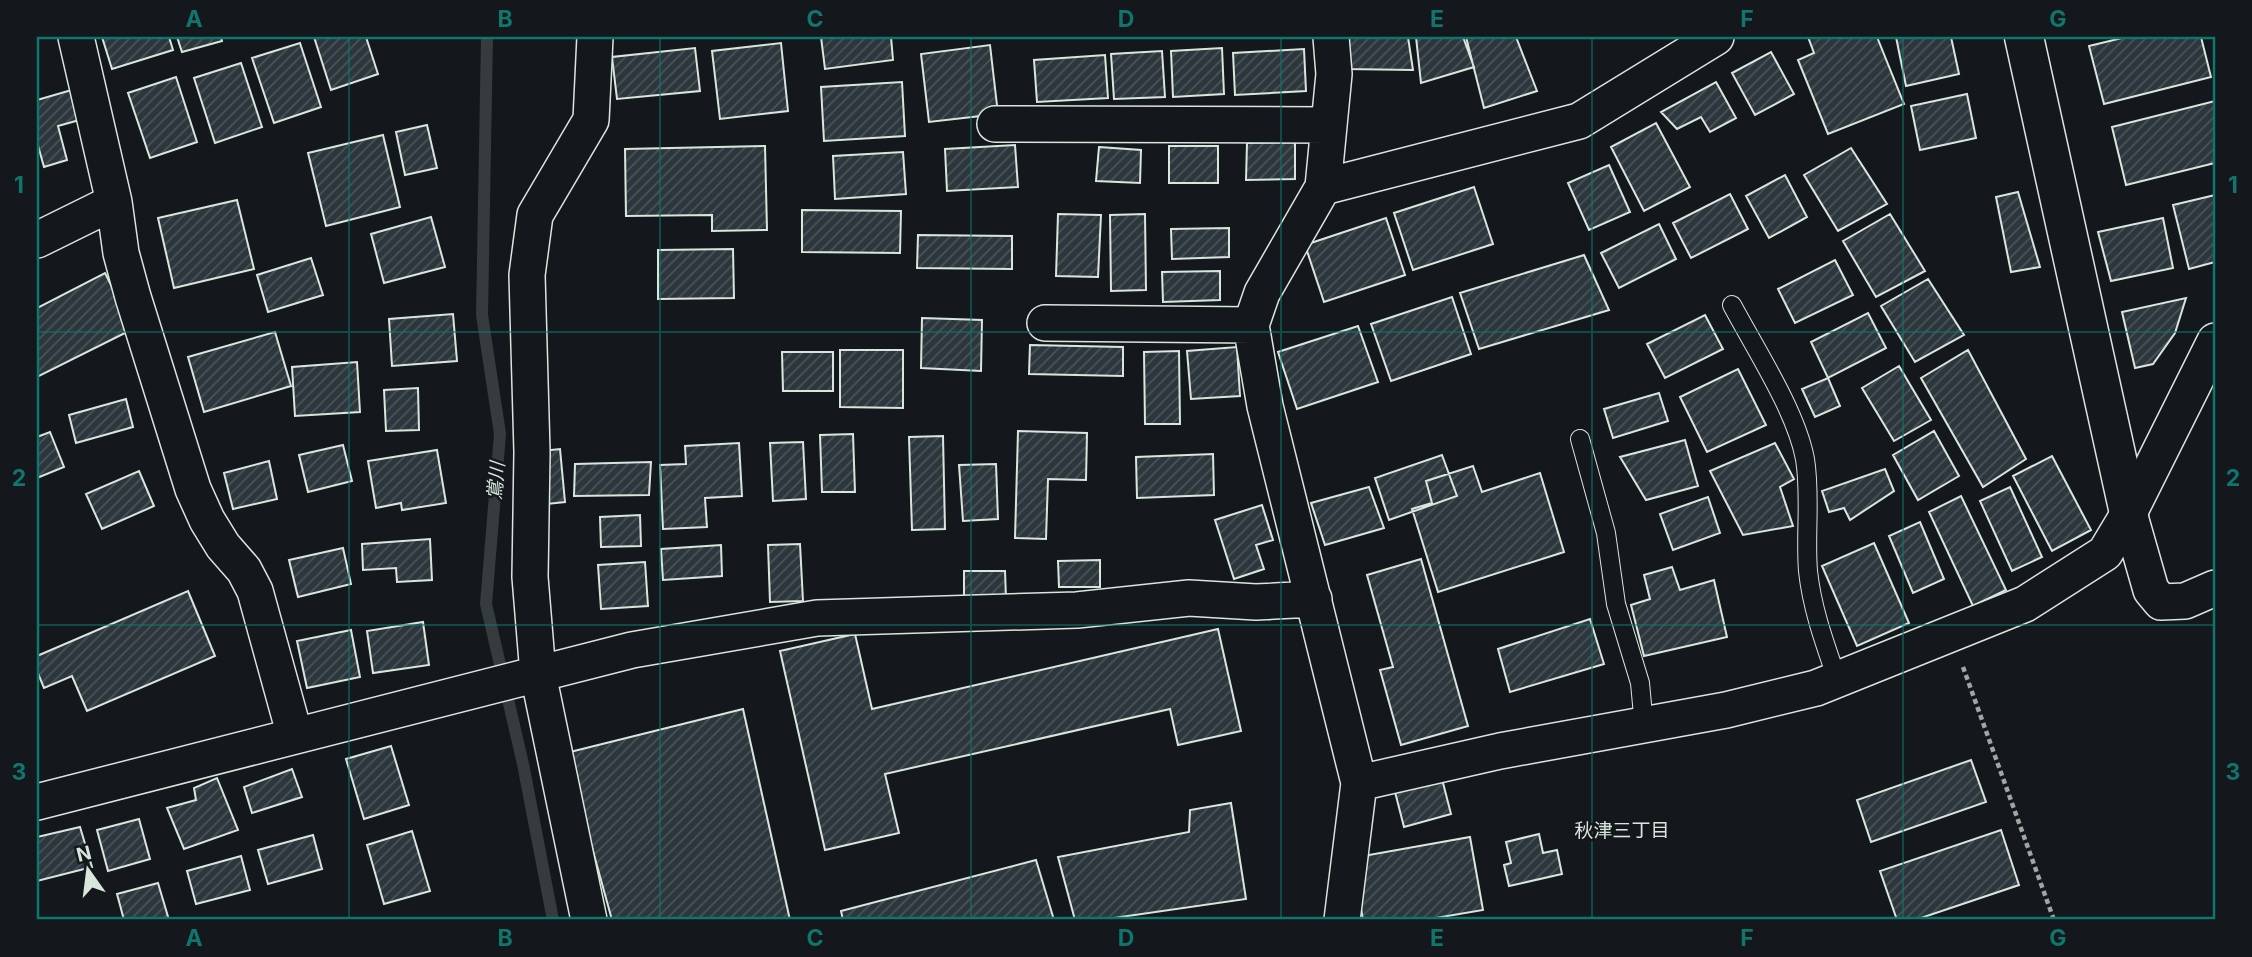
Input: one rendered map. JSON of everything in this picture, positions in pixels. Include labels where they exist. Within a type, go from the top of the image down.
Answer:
[{"type":"street","points":[[76,37],[114,202],[121,253],[193,489],[207,520],[223,546],[244,570],[255,591],[295,736]]},
{"type":"street","points":[[589,920],[533,675],[530,577],[532,452],[527,275],[535,215],[591,120],[595,37]]},
{"type":"street","points":[[1331,37],[1334,74],[1323,187],[1262,293],[1251,325],[1265,406],[1359,783],[1342,920]]},
{"type":"street","points":[[1323,187],[1579,121],[1716,37]]},
{"type":"street","points":[[2024,37],[2129,513],[2151,590],[2161,602],[2185,601],[2215,588]]},
{"type":"street","points":[[995,124],[1329,125]]},
{"type":"street","points":[[37,240],[114,202]]},
{"type":"street","points":[[1045,323],[1251,325]]},
{"type":"street","points":[[1359,783],[1500,751],[1726,710],[1816,688],[2025,604],[2105,553],[2129,513],[2215,341]]},
{"type":"street","points":[[37,802],[632,650],[817,618],[1077,610],[1189,598],[1256,602],[1314,599]]},
{"type":"lane","points":[[1732,305],[1798,433],[1805,461],[1808,570],[1812,597],[1821,633],[1838,679]]},
{"type":"lane","points":[[1580,439],[1606,533],[1616,604],[1640,682],[1644,726]]},
{"type":"path","points":[[1951,634],[2054,920]]},
{"type":"building","points":[[102,37],[169,37],[173,50],[112,69]]},
{"type":"building","points":[[177,37],[221,37],[222,41],[182,52]]},
{"type":"building","points":[[314,37],[366,37],[378,74],[331,90]]},
{"type":"building","points":[[821,37],[891,37],[893,60],[825,69]]},
{"type":"building","points":[[1340,37],[1408,37],[1413,70],[1346,69]]},
{"type":"building","points":[[1416,37],[1463,37],[1474,67],[1421,83]]},
{"type":"building","points":[[1466,37],[1516,37],[1537,91],[1484,108]]},
{"type":"building","points":[[1808,37],[1877,37],[1904,104],[1828,134],[1798,60],[1814,53]]},
{"type":"building","points":[[1896,37],[1951,37],[1959,74],[1906,86]]},
{"type":"building","points":[[2126,37],[2201,37],[2211,77],[2104,104],[2089,46]]},
{"type":"building","points":[[300,43],[321,107],[274,123],[252,58]]},
{"type":"building","points":[[781,43],[788,111],[720,119],[712,51]]},
{"type":"building","points":[[990,45],[998,114],[929,122],[921,54]]},
{"type":"building","points":[[695,48],[700,91],[617,99],[612,57]]},
{"type":"building","points":[[1222,48],[1224,94],[1173,97],[1171,51]]},
{"type":"building","points":[[1304,49],[1306,91],[1235,95],[1233,53]]},
{"type":"building","points":[[1162,51],[1165,97],[1114,99],[1111,54]]},
{"type":"building","points":[[1771,52],[1794,94],[1755,115],[1732,73]]},
{"type":"building","points":[[1105,55],[1108,98],[1037,102],[1034,60]]},
{"type":"building","points":[[241,63],[262,127],[215,143],[194,78]]},
{"type":"building","points":[[176,77],[197,142],[150,158],[128,93]]},
{"type":"building","points":[[902,82],[905,136],[824,141],[821,87]]},
{"type":"building","points":[[1716,82],[1736,118],[1710,132],[1701,117],[1677,129],[1661,112]]},
{"type":"building","points":[[75,89],[83,119],[58,126],[67,160],[44,167],[37,142],[37,100]]},
{"type":"building","points":[[1967,94],[1976,138],[1920,150],[1911,106]]},
{"type":"building","points":[[2215,101],[2215,163],[2126,185],[2112,127]]},
{"type":"building","points":[[1656,123],[1690,187],[1644,211],[1611,147]]},
{"type":"building","points":[[427,125],[437,168],[405,175],[396,132]]},
{"type":"building","points":[[383,135],[400,207],[326,226],[308,153]]},
{"type":"building","points":[[1295,142],[1295,179],[1246,180],[1247,143]]},
{"type":"building","points":[[1015,145],[1018,187],[947,191],[945,149]]},
{"type":"building","points":[[765,146],[767,230],[712,231],[712,215],[626,216],[625,149]]},
{"type":"building","points":[[1169,146],[1218,146],[1218,183],[1169,183]]},
{"type":"building","points":[[1099,147],[1141,150],[1140,183],[1096,181]]},
{"type":"building","points":[[1851,148],[1887,204],[1838,231],[1804,175]]},
{"type":"building","points":[[903,152],[906,194],[835,199],[833,156]]},
{"type":"building","points":[[1609,165],[1630,212],[1589,230],[1568,183]]},
{"type":"building","points":[[1785,175],[1807,217],[1769,238],[1746,196]]},
{"type":"building","points":[[1474,187],[1493,244],[1413,270],[1394,213]]},
{"type":"building","points":[[2018,192],[2040,267],[2011,272],[1996,197]]},
{"type":"building","points":[[1730,194],[1748,229],[1691,258],[1673,223]]},
{"type":"building","points":[[2215,195],[2215,262],[2189,269],[2173,205]]},
{"type":"building","points":[[237,200],[254,269],[174,288],[158,218]]},
{"type":"building","points":[[802,210],[901,211],[900,253],[802,252]]},
{"type":"building","points":[[1058,214],[1101,215],[1098,277],[1056,276]]},
{"type":"building","points":[[1145,214],[1146,290],[1111,291],[1110,215]]},
{"type":"building","points":[[1890,214],[1925,271],[1876,297],[1843,241]]},
{"type":"building","points":[[431,217],[445,267],[384,283],[371,234]]},
{"type":"building","points":[[1386,218],[1405,275],[1324,302],[1305,245]]},
{"type":"building","points":[[2163,218],[2173,268],[2111,281],[2098,232]]},
{"type":"building","points":[[1659,224],[1676,259],[1619,288],[1601,253]]},
{"type":"building","points":[[1229,228],[1229,257],[1172,259],[1171,229]]},
{"type":"building","points":[[918,235],[1012,236],[1012,269],[917,268]]},
{"type":"building","points":[[733,249],[734,298],[658,299],[658,250]]},
{"type":"building","points":[[1584,255],[1609,310],[1479,349],[1460,293]]},
{"type":"building","points":[[311,258],[323,295],[268,312],[257,275]]},
{"type":"building","points":[[1835,260],[1853,295],[1795,323],[1778,289]]},
{"type":"building","points":[[1220,271],[1220,300],[1163,302],[1162,272]]},
{"type":"building","points":[[105,273],[133,329],[37,377],[37,308]]},
{"type":"building","points":[[1928,279],[1964,335],[1915,362],[1881,306]]},
{"type":"building","points":[[1452,297],[1471,354],[1391,381],[1371,324]]},
{"type":"building","points":[[2186,298],[2175,333],[2153,364],[2135,368],[2122,312]]},
{"type":"building","points":[[1868,313],[1886,348],[1828,378],[1811,342]]},
{"type":"building","points":[[453,314],[457,361],[392,366],[389,319]]},
{"type":"building","points":[[1705,315],[1723,349],[1665,378],[1647,344]]},
{"type":"building","points":[[922,318],[982,320],[981,371],[921,368]]},
{"type":"building","points":[[1358,326],[1378,382],[1297,409],[1278,352]]},
{"type":"building","points":[[275,332],[291,386],[204,412],[188,357]]},
{"type":"building","points":[[1030,345],[1123,347],[1123,376],[1029,374]]},
{"type":"building","points":[[1237,347],[1240,396],[1191,399],[1187,351]]},
{"type":"building","points":[[840,350],[903,350],[903,408],[840,407]]},
{"type":"building","points":[[1968,350],[2026,459],[1983,487],[1921,378]]},
{"type":"building","points":[[1179,351],[1180,424],[1145,424],[1144,352]]},
{"type":"building","points":[[782,352],[833,352],[833,391],[783,391]]},
{"type":"building","points":[[357,362],[360,412],[295,416],[292,367]]},
{"type":"building","points":[[1899,366],[1931,420],[1894,441],[1862,388]]},
{"type":"building","points":[[1738,369],[1766,425],[1707,452],[1680,397]]},
{"type":"building","points":[[1828,378],[1840,406],[1815,417],[1802,389]]},
{"type":"building","points":[[418,388],[419,430],[386,431],[384,390]]},
{"type":"building","points":[[1659,393],[1668,421],[1613,438],[1604,409]]},
{"type":"building","points":[[126,399],[133,427],[76,443],[69,415]]},
{"type":"building","points":[[1018,431],[1087,433],[1086,480],[1048,479],[1046,539],[1015,538]]},
{"type":"building","points":[[1934,431],[1959,476],[1918,500],[1893,455]]},
{"type":"building","points":[[50,432],[64,467],[37,478],[37,437]]},
{"type":"building","points":[[853,434],[855,492],[822,492],[820,435]]},
{"type":"building","points":[[943,436],[945,529],[912,530],[909,437]]},
{"type":"building","points":[[1685,440],[1698,486],[1646,500],[1620,457]]},
{"type":"building","points":[[803,442],[806,499],[773,501],[770,443]]},
{"type":"building","points":[[739,443],[742,496],[705,498],[707,527],[663,529],[660,465],[686,464],[685,446]]},
{"type":"building","points":[[1775,443],[1794,479],[1780,487],[1793,526],[1743,535],[1710,471]]},
{"type":"building","points":[[343,445],[352,481],[308,492],[299,455]]},
{"type":"building","points":[[560,449],[565,502],[537,505],[532,452]]},
{"type":"building","points":[[437,450],[446,503],[402,510],[401,503],[376,508],[368,461]]},
{"type":"building","points":[[1213,454],[1214,495],[1137,498],[1136,457]]},
{"type":"building","points":[[1442,455],[1457,496],[1389,520],[1375,478]]},
{"type":"building","points":[[2052,456],[2091,530],[2052,551],[2013,476]]},
{"type":"building","points":[[269,461],[277,499],[233,509],[224,473]]},
{"type":"building","points":[[651,462],[649,495],[574,496],[575,464]]},
{"type":"building","points":[[996,464],[998,519],[963,521],[959,465]]},
{"type":"building","points":[[1473,466],[1482,492],[1540,473],[1564,552],[1438,592],[1412,509],[1432,503],[1426,481]]},
{"type":"building","points":[[1885,469],[1894,491],[1850,520],[1844,508],[1829,512],[1822,491]]},
{"type":"building","points":[[139,471],[154,506],[102,529],[86,494]]},
{"type":"building","points":[[1369,487],[1384,528],[1325,545],[1311,503]]},
{"type":"building","points":[[2010,487],[2042,557],[2012,571],[1980,501]]},
{"type":"building","points":[[1961,496],[2006,590],[1973,606],[1929,512]]},
{"type":"building","points":[[1708,497],[1720,533],[1673,550],[1660,514]]},
{"type":"building","points":[[1262,505],[1273,540],[1256,545],[1264,569],[1234,579],[1215,520]]},
{"type":"building","points":[[640,515],[641,546],[601,547],[600,517]]},
{"type":"building","points":[[1920,522],[1944,579],[1913,593],[1889,536]]},
{"type":"building","points":[[430,539],[432,580],[397,582],[396,568],[363,570],[362,544]]},
{"type":"building","points":[[1874,543],[1909,623],[1857,646],[1822,566]]},
{"type":"building","points":[[800,544],[803,601],[770,602],[768,545]]},
{"type":"building","points":[[721,545],[722,576],[663,580],[661,549]]},
{"type":"building","points":[[343,548],[351,584],[298,597],[289,560]]},
{"type":"building","points":[[1421,559],[1468,726],[1401,745],[1380,670],[1393,667],[1367,575]]},
{"type":"building","points":[[1100,560],[1100,587],[1059,587],[1058,561]]},
{"type":"building","points":[[645,562],[648,606],[601,609],[598,565]]},
{"type":"building","points":[[1672,567],[1680,590],[1714,580],[1727,637],[1644,656],[1631,605],[1650,599],[1644,575]]},
{"type":"building","points":[[964,571],[1005,571],[1006,598],[964,599]]},
{"type":"building","points":[[188,591],[215,656],[87,711],[72,676],[44,688],[37,671],[37,656]]},
{"type":"building","points":[[1590,619],[1604,664],[1510,692],[1498,649]]},
{"type":"building","points":[[423,622],[429,665],[373,673],[367,631]]},
{"type":"building","points":[[1218,629],[1241,731],[1178,745],[1170,709],[885,774],[899,833],[825,850],[780,651],[855,634],[872,709]]},
{"type":"building","points":[[351,630],[360,677],[307,688],[297,641]]},
{"type":"building","points":[[743,709],[790,920],[612,920],[566,753]]},
{"type":"building","points":[[391,746],[409,805],[364,819],[346,759]]},
{"type":"building","points":[[1971,760],[1986,802],[1871,842],[1857,800]]},
{"type":"building","points":[[292,769],[302,797],[252,813],[244,787]]},
{"type":"building","points":[[1441,775],[1451,814],[1404,827],[1394,788]]},
{"type":"building","points":[[217,778],[238,830],[184,849],[167,808],[196,800],[194,788]]},
{"type":"building","points":[[1231,803],[1246,899],[1100,920],[1075,920],[1058,857],[1189,832],[1190,810]]},
{"type":"building","points":[[139,819],[150,859],[108,871],[97,830]]},
{"type":"building","points":[[80,827],[92,867],[37,881],[37,837]]},
{"type":"building","points":[[2001,830],[2019,885],[1915,920],[1897,920],[1880,871]]},
{"type":"building","points":[[412,831],[430,891],[384,904],[367,845]]},
{"type":"building","points":[[1539,834],[1543,853],[1557,850],[1562,874],[1509,886],[1504,865],[1511,863],[1506,842]]},
{"type":"building","points":[[313,835],[322,869],[268,884],[258,850]]},
{"type":"building","points":[[1470,837],[1483,910],[1424,920],[1363,920],[1352,858]]},
{"type":"building","points":[[241,856],[250,890],[196,904],[187,871]]},
{"type":"building","points":[[1036,860],[1054,920],[843,920],[841,911]]},
{"type":"building","points":[[158,883],[169,920],[124,920],[117,894]]},
{"type":"waterway","name":"鴬川","points":[[487,37],[482,315],[500,434],[486,604],[523,764],[553,920]]},
{"type":"district","name":"秋津三丁目","points":[[1622,830]]}]
